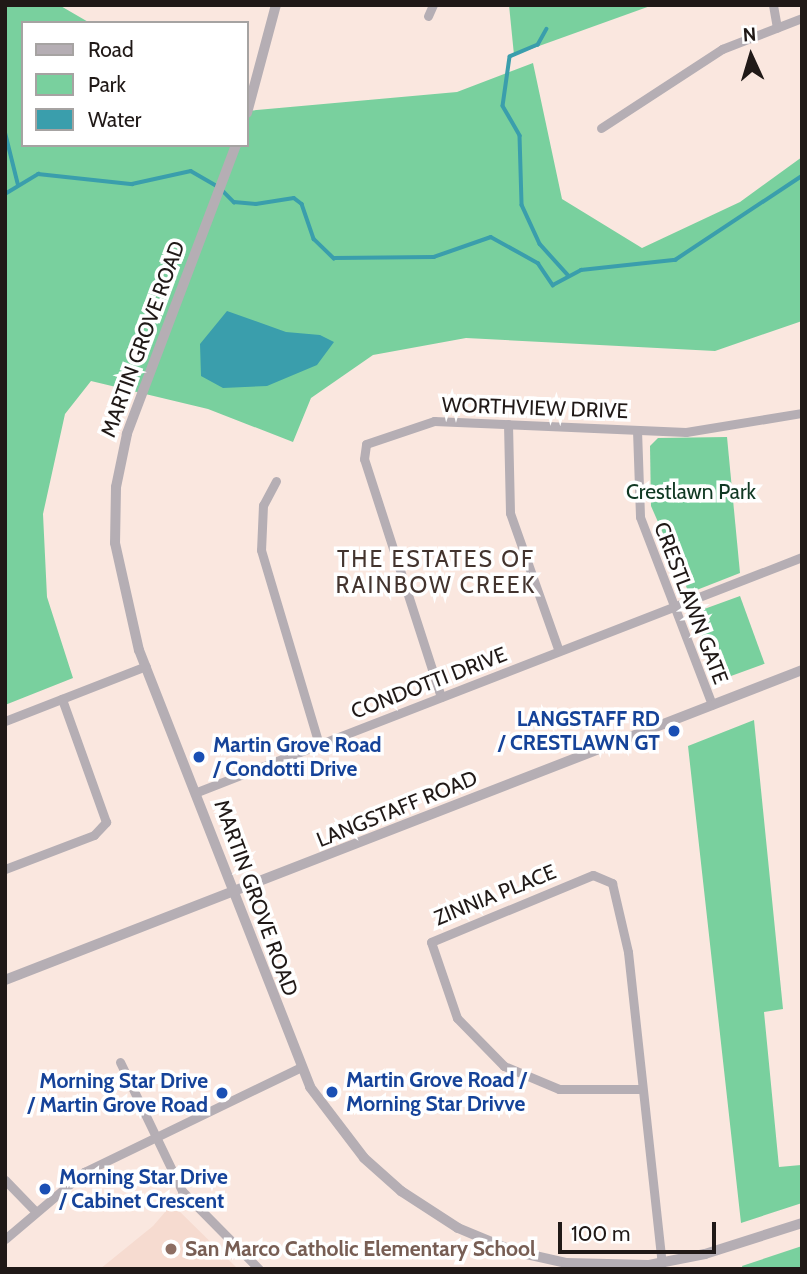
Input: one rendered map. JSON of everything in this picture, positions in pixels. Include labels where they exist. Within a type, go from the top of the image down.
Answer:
[{"type":"street","points":[[248,109],[276,5]]},
{"type":"street","points":[[428,16],[433,5]]},
{"type":"street","points":[[773,5],[777,28]]},
{"type":"street","points":[[601,128],[694,64],[802,18]]},
{"type":"street","name":"MARTIN GROVE ROAD","points":[[236,147],[127,434],[115,502],[122,591],[146,666],[197,792],[301,1067],[364,1158],[458,1228],[566,1263],[662,1263],[802,1223]]},
{"type":"street","name":"WORTHVIEW DRIVE","points":[[441,697],[363,449],[372,440],[434,421],[712,431],[802,413]]},
{"type":"street","points":[[508,424],[510,513],[559,651]]},
{"type":"street","name":"CRESTLAWN GATE","points":[[637,430],[636,502],[712,705]]},
{"type":"street","points":[[276,481],[263,505],[261,550],[319,744]]},
{"type":"street","points":[[674,606],[802,557]]},
{"type":"street","name":"CONDOTTI DRIVE","points":[[197,792],[674,606]]},
{"type":"street","points":[[5,721],[146,666]]},
{"type":"street","name":"LANGSTAFF ROAD","points":[[5,980],[802,670]]},
{"type":"street","points":[[5,869],[94,835],[106,822],[61,699]]},
{"type":"street","name":"ZINNIA PLACE","points":[[642,1089],[559,1090],[504,1066],[457,1018],[431,942],[593,875],[608,878],[626,939],[662,1263]]},
{"type":"street","points":[[120,1062],[192,1205],[259,1269]]},
{"type":"street","points":[[5,1239],[84,1172],[154,1134],[301,1067]]},
{"type":"street","points":[[5,1180],[35,1211]]},
{"type":"shaded area","name":"San Marco Catholic Elementary School","points":[[172,1204],[238,1269],[100,1269],[153,1226]]},
{"type":"green space","points":[[5,5],[59,5],[87,21],[21,21],[21,147],[248,147],[248,111],[457,92],[533,63],[562,199],[642,248],[740,202],[802,157],[802,321],[715,351],[466,338],[373,355],[311,398],[293,442],[208,409],[91,381],[65,414],[43,514],[47,597],[73,678],[5,705]]},
{"type":"green space","points":[[509,5],[653,5],[514,55]]},
{"type":"green space","name":"Crestlawn Park","points":[[727,437],[740,573],[689,593],[651,506],[650,446],[658,438]]},
{"type":"green space","points":[[740,596],[765,664],[719,680],[694,613]]},
{"type":"green space","points":[[754,720],[783,1009],[764,1012],[779,1167],[801,1165],[802,1203],[741,1223],[688,746]]},
{"type":"green space","points":[[802,1246],[802,1269],[743,1269],[742,1266]]},
{"type":"water","points":[[227,311],[286,332],[320,335],[334,342],[317,365],[267,386],[223,388],[201,376],[200,344]]},
{"type":"waterway","points":[[547,29],[538,45],[510,57],[503,106],[520,136],[522,205],[540,244],[568,275]]},
{"type":"waterway","points":[[5,131],[18,183]]},
{"type":"waterway","points":[[5,194],[38,174],[132,184],[191,171],[217,186]]},
{"type":"waterway","points":[[223,191],[234,202],[256,204],[294,198],[302,204],[314,239],[334,258],[434,257],[491,237],[538,263],[553,285],[581,270],[675,260],[802,176]]},
{"type":"place","name":"LANGSTAFF RD / CRESTLAWN GT","points":[[674,731]]},
{"type":"place","name":"Martin Grove Road / Condotti Drive","points":[[199,757]]},
{"type":"place","name":"Martin Grove Road / Morning Star Drivve","points":[[332,1092]]},
{"type":"place","name":"Morning Star Drive / Martin Grove Road","points":[[222,1093]]},
{"type":"place","name":"Morning Star Drive / Cabinet Crescent","points":[[45,1189]]},
{"type":"place","name":"San Marco Catholic Elementary School","points":[[171,1249]]},
{"type":"district","name":"THE ESTATES OF RAINBOW CREEK","points":[[436,572]]}]
